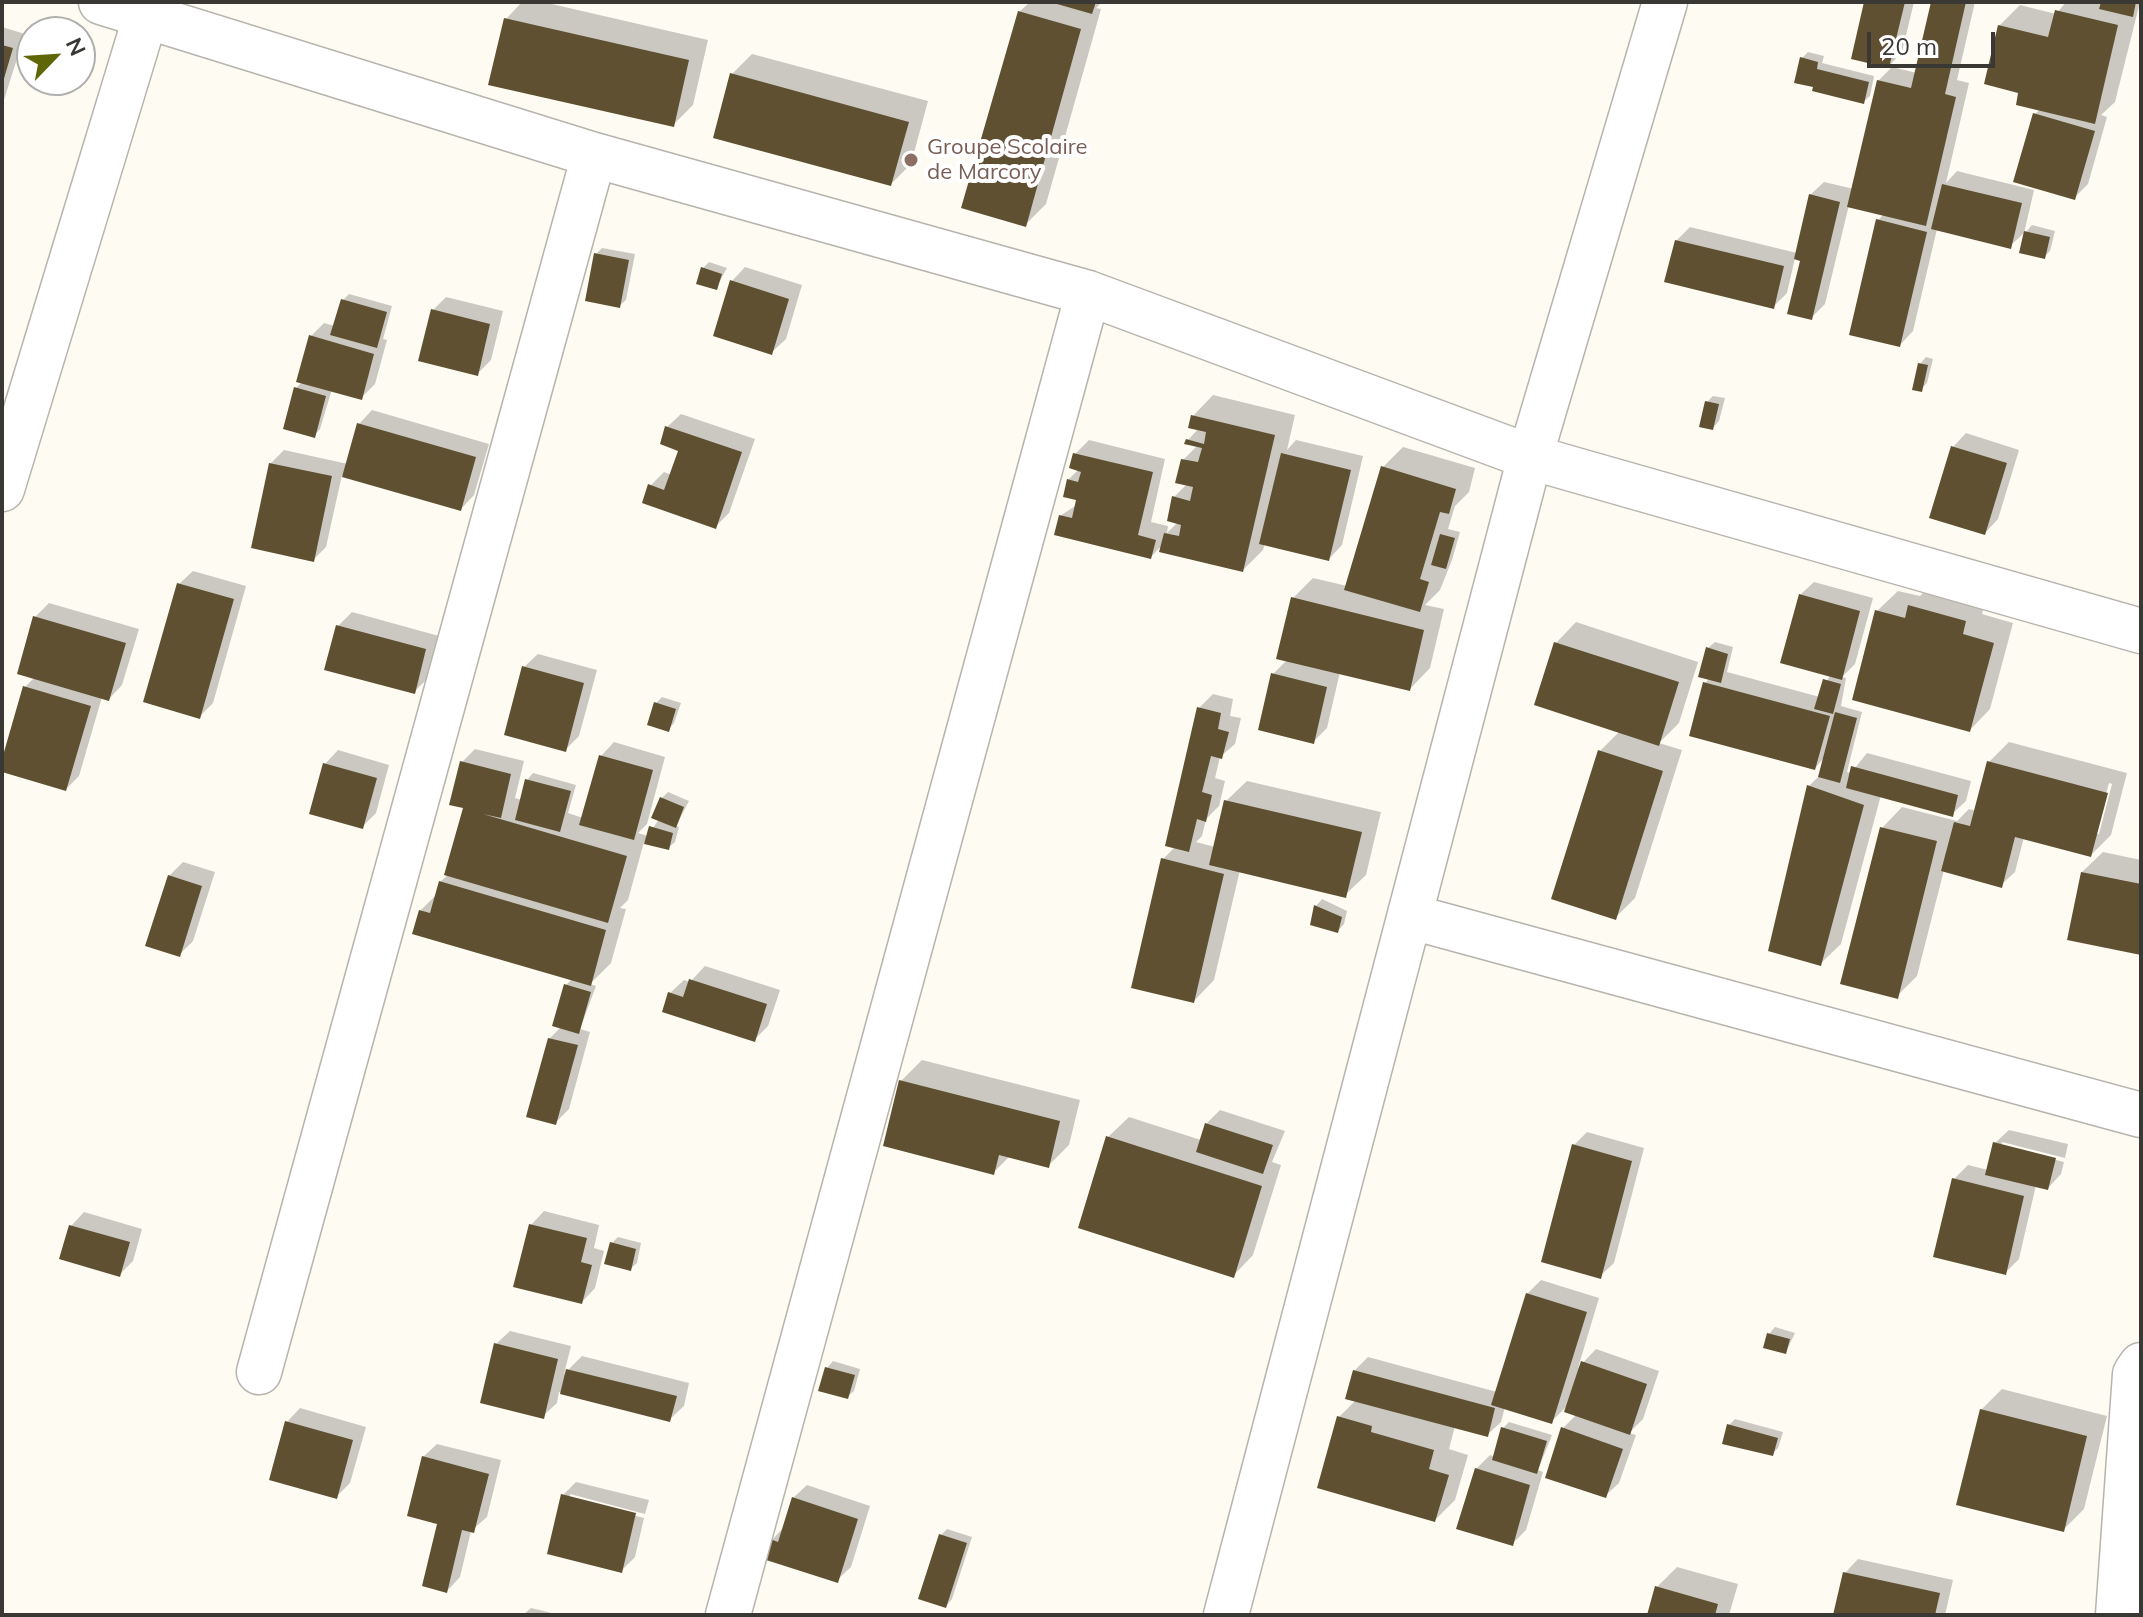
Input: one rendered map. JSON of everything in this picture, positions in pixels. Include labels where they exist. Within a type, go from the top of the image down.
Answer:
[{"type":"street","points":[[101,2],[148,9],[594,155],[1088,293],[1530,457],[2141,631]]},
{"type":"street","points":[[1226,1615],[1412,917],[1530,457],[1665,2]]},
{"type":"street","points":[[3,483],[148,9]]},
{"type":"street","points":[[259,1372],[594,155]]},
{"type":"street","points":[[728,1615],[1088,293]]},
{"type":"street","points":[[1412,917],[2141,1115]]},
{"type":"street","points":[[2118,1615],[2135,1374],[2141,1365]]},
{"type":"building","points":[[1050,2],[1096,2],[1092,14]]},
{"type":"building","points":[[1864,2],[1905,2],[1889,68],[1851,59]]},
{"type":"building","points":[[1931,2],[1966,2],[1945,94],[1956,97],[1926,226],[1847,207],[1877,80],[1911,88]]},
{"type":"building","points":[[2101,2],[2136,2],[2133,17],[2099,9]]},
{"type":"building","points":[[2055,10],[2118,25],[2095,124],[2016,105],[2018,93],[1984,84],[1998,25],[2048,37]]},
{"type":"building","points":[[1018,11],[1081,29],[1026,227],[961,208]]},
{"type":"building","points":[[504,18],[689,60],[674,127],[488,85]]},
{"type":"building","points":[[2,45],[13,48],[3,82],[2,82]]},
{"type":"building","points":[[1800,57],[1818,62],[1817,69],[1869,82],[1864,104],[1812,91],[1813,87],[1794,83]]},
{"type":"building","points":[[730,73],[909,122],[891,186],[713,138]]},
{"type":"building","points":[[2033,113],[2095,131],[2075,200],[2013,182]]},
{"type":"building","points":[[1942,184],[2022,203],[2011,249],[1931,229]]},
{"type":"building","points":[[1809,194],[1840,202],[1812,320],[1787,314],[1800,261],[1794,259]]},
{"type":"building","points":[[1876,219],[1927,232],[1900,347],[1849,335]]},
{"type":"building","points":[[2024,231],[2050,237],[2045,259],[2019,253]]},
{"type":"building","points":[[1675,240],[1784,266],[1774,309],[1664,282]]},
{"type":"building","points":[[594,253],[629,260],[620,308],[585,301]]},
{"type":"building","points":[[701,267],[722,274],[717,290],[696,284]]},
{"type":"building","points":[[730,280],[789,299],[772,355],[713,336]]},
{"type":"building","points":[[341,299],[387,312],[377,348],[330,335]]},
{"type":"building","points":[[431,309],[490,324],[478,376],[418,361]]},
{"type":"building","points":[[309,335],[374,354],[362,400],[296,382]]},
{"type":"building","points":[[1918,363],[1928,365],[1922,392],[1912,390]]},
{"type":"building","points":[[294,387],[326,396],[315,438],[283,429]]},
{"type":"building","points":[[1705,401],[1719,404],[1713,430],[1699,427]]},
{"type":"building","points":[[1191,415],[1275,435],[1243,572],[1159,552],[1164,533],[1179,536],[1181,525],[1167,521],[1172,496],[1190,501],[1193,487],[1175,483],[1181,459],[1198,462],[1202,448],[1184,444],[1186,439],[1204,444],[1206,432],[1188,428]]},
{"type":"building","points":[[357,423],[476,457],[461,511],[342,477]]},
{"type":"building","points":[[665,426],[742,452],[716,529],[642,503],[648,484],[664,490],[678,451],[660,444]]},
{"type":"building","points":[[1951,446],[2007,463],[1985,535],[1929,518]]},
{"type":"building","points":[[1073,453],[1153,472],[1138,535],[1156,540],[1151,559],[1054,535],[1059,515],[1072,518],[1076,500],[1063,497],[1067,479],[1078,482],[1081,472],[1069,468]]},
{"type":"building","points":[[1281,453],[1351,470],[1329,561],[1259,544]]},
{"type":"building","points":[[269,463],[332,476],[314,562],[251,548]]},
{"type":"building","points":[[1381,466],[1456,489],[1449,514],[1440,512],[1420,579],[1429,582],[1420,612],[1344,590]]},
{"type":"building","points":[[1440,534],[1455,538],[1446,569],[1431,565]]},
{"type":"building","points":[[177,583],[234,599],[200,719],[143,702]]},
{"type":"building","points":[[1799,594],[1860,611],[1842,680],[1780,663]]},
{"type":"building","points":[[1291,597],[1424,630],[1410,691],[1276,659]]},
{"type":"building","points":[[1908,605],[1966,621],[1963,634],[1994,643],[1970,732],[1852,700],[1875,610],[1905,618]]},
{"type":"building","points":[[33,616],[126,643],[109,701],[17,674]]},
{"type":"building","points":[[336,625],[426,649],[415,694],[324,670]]},
{"type":"building","points":[[1554,642],[1679,682],[1659,746],[1534,705]]},
{"type":"building","points":[[1706,647],[1728,654],[1721,683],[1698,677]]},
{"type":"building","points":[[522,666],[584,683],[566,752],[504,735]]},
{"type":"building","points":[[1271,673],[1327,687],[1314,744],[1258,730]]},
{"type":"building","points":[[1823,679],[1841,684],[1833,714],[1814,709]]},
{"type":"building","points":[[1703,682],[1830,716],[1815,770],[1689,736]]},
{"type":"building","points":[[23,686],[91,706],[66,791],[2,772],[2,759]]},
{"type":"building","points":[[654,702],[676,709],[669,732],[647,725]]},
{"type":"building","points":[[1197,707],[1221,713],[1218,729],[1229,732],[1222,759],[1211,756],[1202,792],[1212,795],[1206,822],[1197,819],[1189,852],[1165,846]]},
{"type":"building","points":[[1835,712],[1857,718],[1840,783],[1818,777]]},
{"type":"building","points":[[1598,750],[1663,771],[1616,920],[1551,899]]},
{"type":"building","points":[[599,755],[653,770],[634,840],[579,825]]},
{"type":"building","points":[[460,761],[511,774],[501,818],[483,814],[627,856],[608,923],[444,875],[463,808],[449,805]]},
{"type":"building","points":[[1987,761],[2108,793],[2091,857],[2015,837],[2002,888],[1941,871],[1954,822],[1970,826]]},
{"type":"building","points":[[323,763],[377,778],[363,829],[309,814]]},
{"type":"building","points":[[1851,766],[1958,795],[1953,817],[1846,788]]},
{"type":"building","points":[[525,779],[571,791],[560,832],[515,820]]},
{"type":"building","points":[[1807,785],[1864,805],[1821,966],[1768,951]]},
{"type":"building","points":[[660,797],[684,807],[676,828],[651,818]]},
{"type":"building","points":[[1224,800],[1362,832],[1346,898],[1209,865]]},
{"type":"building","points":[[649,826],[673,833],[669,850],[644,844]]},
{"type":"building","points":[[1880,827],[1937,841],[1898,999],[1840,984]]},
{"type":"building","points":[[1161,858],[1224,874],[1194,1003],[1131,988]]},
{"type":"building","points":[[2081,872],[2141,884],[2141,955],[2067,940]]},
{"type":"building","points":[[168,875],[202,886],[180,957],[145,946]]},
{"type":"building","points":[[439,881],[606,930],[591,986],[412,934],[419,910],[430,913]]},
{"type":"building","points":[[1314,905],[1342,917],[1338,933],[1310,925]]},
{"type":"building","points":[[689,979],[767,1004],[755,1042],[662,1012],[668,992],[683,997]]},
{"type":"building","points":[[564,984],[591,992],[579,1034],[552,1026]]},
{"type":"building","points":[[548,1038],[578,1045],[556,1125],[526,1117]]},
{"type":"building","points":[[899,1080],[1060,1121],[1049,1168],[999,1155],[994,1175],[883,1146]]},
{"type":"building","points":[[1205,1123],[1273,1145],[1263,1174],[1196,1152]]},
{"type":"building","points":[[1106,1136],[1262,1186],[1234,1278],[1078,1228]]},
{"type":"building","points":[[1993,1142],[2056,1158],[2048,1190],[1985,1175]]},
{"type":"building","points":[[1572,1144],[1632,1161],[1601,1279],[1541,1262]]},
{"type":"building","points":[[1952,1178],[2024,1196],[2006,1275],[1933,1257]]},
{"type":"building","points":[[529,1224],[587,1238],[581,1262],[592,1265],[582,1304],[513,1287]]},
{"type":"building","points":[[69,1225],[130,1242],[120,1277],[59,1259]]},
{"type":"building","points":[[610,1242],[636,1249],[631,1271],[604,1264]]},
{"type":"building","points":[[1526,1293],[1587,1312],[1552,1424],[1491,1405]]},
{"type":"building","points":[[1767,1333],[1790,1339],[1786,1354],[1763,1348]]},
{"type":"building","points":[[494,1343],[558,1359],[544,1419],[480,1403]]},
{"type":"building","points":[[1581,1361],[1647,1384],[1630,1435],[1564,1412]]},
{"type":"building","points":[[825,1367],[855,1375],[848,1399],[818,1391]]},
{"type":"building","points":[[566,1369],[677,1396],[670,1422],[560,1394]]},
{"type":"building","points":[[1353,1370],[1495,1408],[1488,1437],[1345,1399]]},
{"type":"building","points":[[1980,1409],[2087,1436],[2064,1532],[1956,1505]]},
{"type":"building","points":[[1337,1416],[1372,1426],[1371,1432],[1434,1450],[1429,1469],[1449,1475],[1435,1522],[1317,1488]]},
{"type":"building","points":[[285,1421],[353,1440],[337,1499],[269,1480]]},
{"type":"building","points":[[1727,1424],[1778,1438],[1773,1456],[1722,1444]]},
{"type":"building","points":[[1501,1427],[1547,1441],[1537,1474],[1492,1460]]},
{"type":"building","points":[[1561,1427],[1623,1449],[1606,1498],[1545,1478]]},
{"type":"building","points":[[422,1456],[489,1474],[474,1533],[462,1530],[447,1593],[422,1586],[437,1524],[407,1516]]},
{"type":"building","points":[[1475,1468],[1530,1485],[1513,1546],[1456,1529]]},
{"type":"building","points":[[561,1494],[636,1513],[622,1573],[547,1554]]},
{"type":"building","points":[[792,1497],[858,1519],[838,1583],[763,1559],[770,1539],[778,1542]]},
{"type":"building","points":[[939,1534],[967,1543],[946,1608],[918,1599]]},
{"type":"building","points":[[1843,1572],[1940,1593],[1935,1615],[1833,1615]]},
{"type":"building","points":[[1655,1586],[1718,1604],[1715,1615],[1647,1615]]},
{"type":"place","name":"Groupe Scolaire de Marcory","points":[[911,160]]}]
